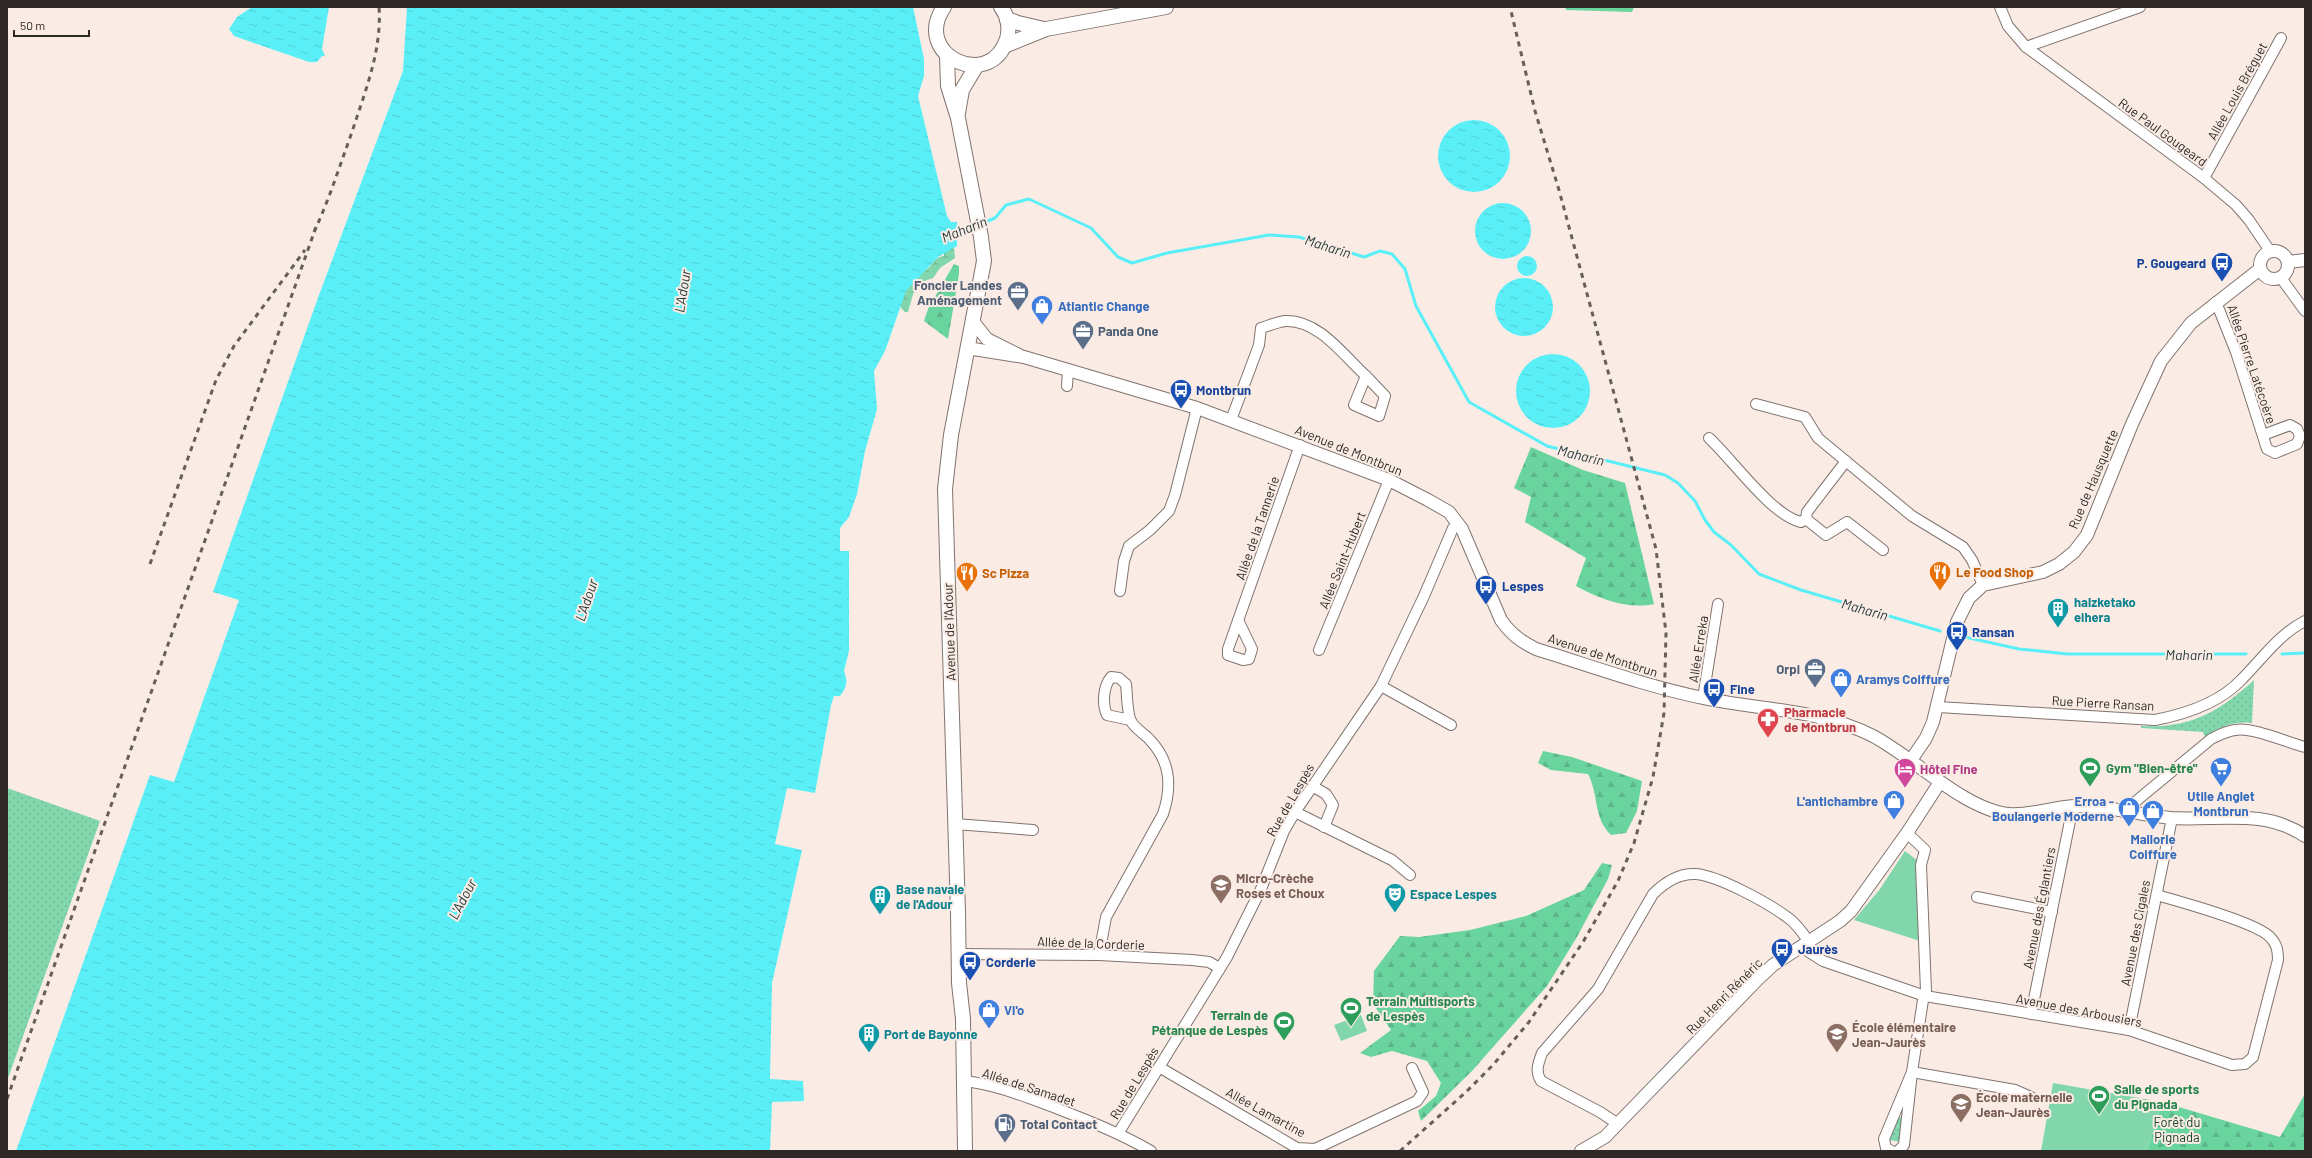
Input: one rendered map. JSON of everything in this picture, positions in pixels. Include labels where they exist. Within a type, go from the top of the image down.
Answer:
[{"type":"main road","points":[[1004,46],[1046,29],[1166,7]]},
{"type":"main road","points":[[941,9],[937,21],[937,37],[947,55],[960,63],[977,65],[993,59],[1004,46],[1009,28],[1004,13]]},
{"type":"main road","points":[[1004,13],[1018,23],[1046,29]]},
{"type":"main road","name":"Avenue de l'Adour","points":[[947,55],[948,86],[958,118],[981,237],[984,261],[951,435],[945,489],[958,954],[963,1019],[965,1151]]},
{"type":"main road","name":"Avenue de l'Adour","points":[[958,118],[962,90],[977,65]]},
{"type":"street","name":"Rue Paul Gougeard","points":[[2000,7],[2008,26],[2026,47],[2204,178],[2236,205],[2249,220],[2270,252]]},
{"type":"street","points":[[2026,47],[2140,7]]},
{"type":"street","name":"Allée Louis Bréguet","points":[[2204,178],[2281,38]]},
{"type":"street","points":[[2270,252],[2283,254],[2288,262],[2287,271],[2281,278],[2268,279],[2260,269],[2260,260],[2270,252]]},
{"type":"street","points":[[2288,262],[2305,260]]},
{"type":"street","name":"Rue de Hausquette","points":[[1983,585],[2043,572],[2059,564],[2074,552],[2087,535],[2132,424],[2161,361],[2191,323],[2260,269]]},
{"type":"street","points":[[2281,278],[2305,311]]},
{"type":"street","name":"Allée Pierre Latécoère","points":[[2216,302],[2231,338],[2263,435]]},
{"type":"street","points":[[972,320],[987,339],[1024,357]]},
{"type":"street","points":[[1231,420],[1259,345],[1260,328],[1285,321],[1299,323],[1318,331],[1366,376]]},
{"type":"street","name":"Avenue de Montbrun","points":[[967,348],[1024,357],[1197,408],[1300,445],[1389,480],[1441,507],[1458,523],[1501,620],[1510,633],[1522,642],[1536,649],[1656,687],[1703,698],[1821,717],[1852,726],[1896,749],[1940,782],[1988,809],[1999,812],[2012,814],[2073,806],[2172,818],[2260,818],[2282,823],[2305,836]]},
{"type":"street","points":[[1067,386],[1068,369]]},
{"type":"street","points":[[1756,404],[1805,416],[1818,438],[1912,516],[1963,547],[1972,560],[1983,585],[1969,598],[1957,622],[1938,707],[1926,738],[1911,760]]},
{"type":"street","points":[[1120,591],[1124,561],[1129,546],[1150,530],[1169,511],[1183,467],[1197,408]]},
{"type":"street","points":[[1709,438],[1725,453],[1744,478],[1782,512],[1794,521],[1801,522],[1806,519]]},
{"type":"street","name":"Allée de la Tannerie","points":[[1238,620],[1300,445]]},
{"type":"street","points":[[1806,519],[1807,512],[1846,461]]},
{"type":"street","name":"Allée Saint-Hubert","points":[[1319,650],[1389,480]]},
{"type":"street","points":[[1806,519],[1826,535],[1847,522],[1883,550]]},
{"type":"street","name":"Rue de Lespès","points":[[1119,1132],[1219,970],[1261,890],[1284,831],[1295,812],[1382,686],[1424,596],[1453,528],[1458,523]]},
{"type":"street","name":"Allée Erreka","points":[[1703,698],[1718,604]]},
{"type":"street","name":"Rue Pierre Ransan","points":[[1938,707],[2155,720],[2173,717],[2208,704],[2226,693],[2241,680],[2275,643],[2305,621]]},
{"type":"street","points":[[1382,686],[1451,725]]},
{"type":"street","points":[[1099,955],[1106,917],[1163,814],[1169,796],[1169,778],[1164,760],[1152,741],[1130,720]]},
{"type":"street","points":[[2123,812],[2211,739],[2223,732],[2236,729],[2248,731],[2305,747]]},
{"type":"street","name":"Rue Henri Rénéric","points":[[1581,1151],[1600,1141],[1618,1124],[1773,965],[1851,911],[1907,834],[1940,782]]},
{"type":"street","points":[[1312,786],[1326,794],[1332,805],[1324,827]]},
{"type":"street","name":"Avenue des Églantiers","points":[[2031,1014],[2073,806]]},
{"type":"street","points":[[1295,812],[1392,860],[1410,875]]},
{"type":"street","name":"Avenue des Cigales","points":[[2129,1030],[2172,818]]},
{"type":"street","points":[[955,824],[1033,830]]},
{"type":"street","points":[[1898,1151],[1904,1145],[1912,1072],[1925,996],[1921,865],[1925,850],[1907,834]]},
{"type":"street","name":"Avenue des Arbousiers","points":[[1618,1124],[1600,1112],[1541,1081],[1538,1076],[1537,1065],[1542,1054],[1598,988],[1653,894],[1665,882],[1695,874],[1711,877],[1765,902],[1788,917],[1805,944],[1823,962],[1925,996],[2129,1030],[2232,1065],[2245,1064],[2253,1057],[2278,960],[2278,948],[2271,937],[2256,927],[2157,895]]},
{"type":"street","points":[[1977,897],[2052,912]]},
{"type":"street","name":"Allée de la Corderie","points":[[958,954],[1099,955],[1209,962],[1216,966],[1219,970]]},
{"type":"street","name":"Allée Lamartine","points":[[1159,1067],[1297,1148],[1315,1149],[1417,1101],[1423,1092],[1412,1068]]},
{"type":"street","points":[[1912,1072],[2015,1090],[2030,1097]]},
{"type":"street","points":[[1888,1151],[1884,1145],[1884,1139],[1912,1072]]},
{"type":"street","name":"Allée de Samadet","points":[[964,1082],[980,1083],[1029,1098],[1119,1132],[1151,1151]]},
{"type":"green space","points":[[1565,7],[1634,7],[1632,12],[1566,10]]},
{"type":"green space","points":[[954,248],[955,258],[940,268],[933,278],[919,283],[914,291],[908,312],[905,312],[901,308],[901,302],[905,291],[936,259],[944,256],[944,251]]},
{"type":"green space","points":[[954,264],[959,266],[959,274],[948,339],[924,321],[928,309]]},
{"type":"green space","points":[[1531,447],[1583,470],[1625,483],[1654,604],[1634,605],[1613,602],[1603,599],[1576,586],[1586,558],[1525,522],[1531,497],[1514,488]]},
{"type":"green space","points":[[2254,680],[2252,723],[2232,724],[2216,730],[2205,737],[2203,732],[2141,728],[2141,726],[2174,725],[2202,716],[2228,701]]},
{"type":"green space","points":[[1543,751],[1572,757],[1642,781],[1637,811],[1626,833],[1611,835],[1605,828],[1601,821],[1594,790],[1588,774],[1551,770],[1538,763]]},
{"type":"green space","points":[[7,788],[100,821],[7,1081]]},
{"type":"green space","points":[[1905,851],[1918,861],[1920,941],[1854,920],[1880,889]]},
{"type":"green space","points":[[1602,863],[1612,865],[1608,879],[1577,937],[1547,986],[1472,1071],[1421,1121],[1418,1111],[1436,1096],[1441,1083],[1427,1061],[1392,1051],[1371,1057],[1360,1053],[1391,1030],[1373,1004],[1374,971],[1400,936],[1419,937],[1470,930],[1526,916],[1584,890]]},
{"type":"green space","name":"Terrain Multisports de Lespès","points":[[1361,1015],[1367,1031],[1341,1041],[1334,1025]]},
{"type":"green space","points":[[2053,1083],[2162,1102],[2147,1151],[2041,1151]]},
{"type":"green space","name":"Forêt du Pignada","points":[[2305,1094],[2305,1151],[2147,1151],[2162,1102],[2280,1137]]},
{"type":"green space","points":[[1898,1117],[1904,1118],[1901,1142],[1889,1140]]},
{"type":"water","points":[[252,7],[329,7],[322,49],[325,56],[322,56],[317,62],[309,62],[234,36],[229,29],[237,17]]},
{"type":"water","name":"L'Adour","points":[[407,7],[913,7],[924,59],[924,76],[918,96],[947,216],[951,222],[957,222],[957,246],[938,257],[906,291],[885,351],[874,371],[877,409],[865,451],[857,494],[849,517],[840,528],[840,551],[849,551],[849,651],[844,671],[846,684],[840,696],[834,696],[831,705],[815,793],[787,788],[775,844],[802,850],[772,983],[770,1079],[803,1081],[804,1101],[772,1102],[770,1151],[16,1151],[150,775],[174,782],[239,600],[213,592],[319,295],[403,71]]},
{"type":"water","points":[[1474,120],[1494,126],[1504,136],[1510,156],[1504,176],[1494,186],[1474,192],[1454,186],[1444,176],[1438,156],[1444,136],[1454,126]]},
{"type":"water","points":[[1497,203],[1509,203],[1519,207],[1527,215],[1531,225],[1531,237],[1527,247],[1519,255],[1509,259],[1497,259],[1487,255],[1479,247],[1475,237],[1475,225],[1479,215],[1487,207]]},
{"type":"water","points":[[1527,256],[1534,259],[1537,266],[1534,273],[1527,276],[1520,273],[1517,266],[1520,259]]},
{"type":"water","points":[[1524,278],[1540,283],[1548,291],[1553,307],[1548,323],[1540,331],[1524,336],[1508,331],[1500,323],[1495,307],[1500,291],[1508,283]]},
{"type":"water","points":[[1553,354],[1567,357],[1579,365],[1587,377],[1590,391],[1587,405],[1579,417],[1567,425],[1553,428],[1539,425],[1527,417],[1519,405],[1516,391],[1519,377],[1527,365],[1539,357]]},
{"type":"waterway","name":"Maharin","points":[[983,223],[995,218],[1006,205],[1029,199],[1091,228],[1118,257],[1132,263],[1167,253],[1269,235],[1299,237],[1364,257],[1380,251],[1392,254],[1405,269],[1416,306],[1469,402],[1547,446],[1665,475],[1678,483],[1695,501],[1705,520],[1714,532],[1731,545],[1759,574],[1801,590],[1940,631]]},
{"type":"waterway","name":"Maharin","points":[[954,232],[975,226]]},
{"type":"waterway","name":"Maharin","points":[[1965,637],[2019,649],[2067,654],[2246,654]]},
{"type":"waterway","name":"Maharin","points":[[2282,654],[2305,653]]},
{"type":"railway","points":[[314,232],[325,208],[339,170],[372,71],[378,39],[379,7]]},
{"type":"railway","points":[[1400,1151],[1466,1092],[1493,1065],[1529,1022],[1583,942],[1618,881],[1634,843],[1653,777],[1664,713],[1666,633],[1656,549],[1559,190],[1535,111],[1510,7]]},
{"type":"railway","points":[[7,1099],[316,227]]},
{"type":"railway","points":[[150,564],[216,380],[234,346],[305,250]]},
{"type":"place","name":"P. Gougeard","points":[[2222,282]]},
{"type":"place","name":"Foncier Landes Aménagement","points":[[1018,312]]},
{"type":"place","name":"Atlantic Change","points":[[1042,326]]},
{"type":"place","name":"Panda One","points":[[1083,350]]},
{"type":"place","name":"Montbrun","points":[[1181,410]]},
{"type":"place","name":"Sc Pizza","points":[[967,592]]},
{"type":"place","name":"Le Food Shop","points":[[1940,592]]},
{"type":"place","name":"Lespes","points":[[1486,606]]},
{"type":"place","name":"halzketako eihera","points":[[2058,628]]},
{"type":"place","name":"Ransan","points":[[1957,652]]},
{"type":"place","name":"Orpi","points":[[1815,688]]},
{"type":"place","name":"Aramys Coiffure","points":[[1841,698]]},
{"type":"place","name":"Fine","points":[[1714,708]]},
{"type":"place","name":"Pharmacie de Montbrun","points":[[1768,738]]},
{"type":"place","name":"Hôtel Fine","points":[[1905,788]]},
{"type":"place","name":"Gym \"Bien-être\"","points":[[2090,788]]},
{"type":"place","name":"Utile Anglet Montbrun","points":[[2221,788]]},
{"type":"place","name":"L'antichambre","points":[[1894,820]]},
{"type":"place","name":"Erroa - Boulangerie Moderne","points":[[2129,828]]},
{"type":"place","name":"Mallorie Coiffure","points":[[2153,830]]},
{"type":"place","name":"Micro-Crèche Roses et Choux","points":[[1221,904]]},
{"type":"place","name":"Espace Lespes","points":[[1395,914]]},
{"type":"place","name":"Base navale de l'Adour","points":[[880,916]]},
{"type":"place","name":"Jaurès","points":[[1782,968]]},
{"type":"place","name":"Corderie","points":[[970,982]]},
{"type":"place","name":"Terrain Multisports de Lespès","points":[[1351,1028]]},
{"type":"place","name":"Vi'o","points":[[989,1030]]},
{"type":"place","name":"Terrain de Pétanque de Lespès","points":[[1284,1042]]},
{"type":"place","name":"Port de Bayonne","points":[[869,1054]]},
{"type":"place","name":"École élémentaire Jean-Jaurès","points":[[1837,1054]]},
{"type":"place","name":"Salle de sports du Pignada","points":[[2099,1116]]},
{"type":"place","name":"École maternelle Jean-Jaurès","points":[[1961,1124]]},
{"type":"place","name":"Total Contact","points":[[1005,1144]]}]
